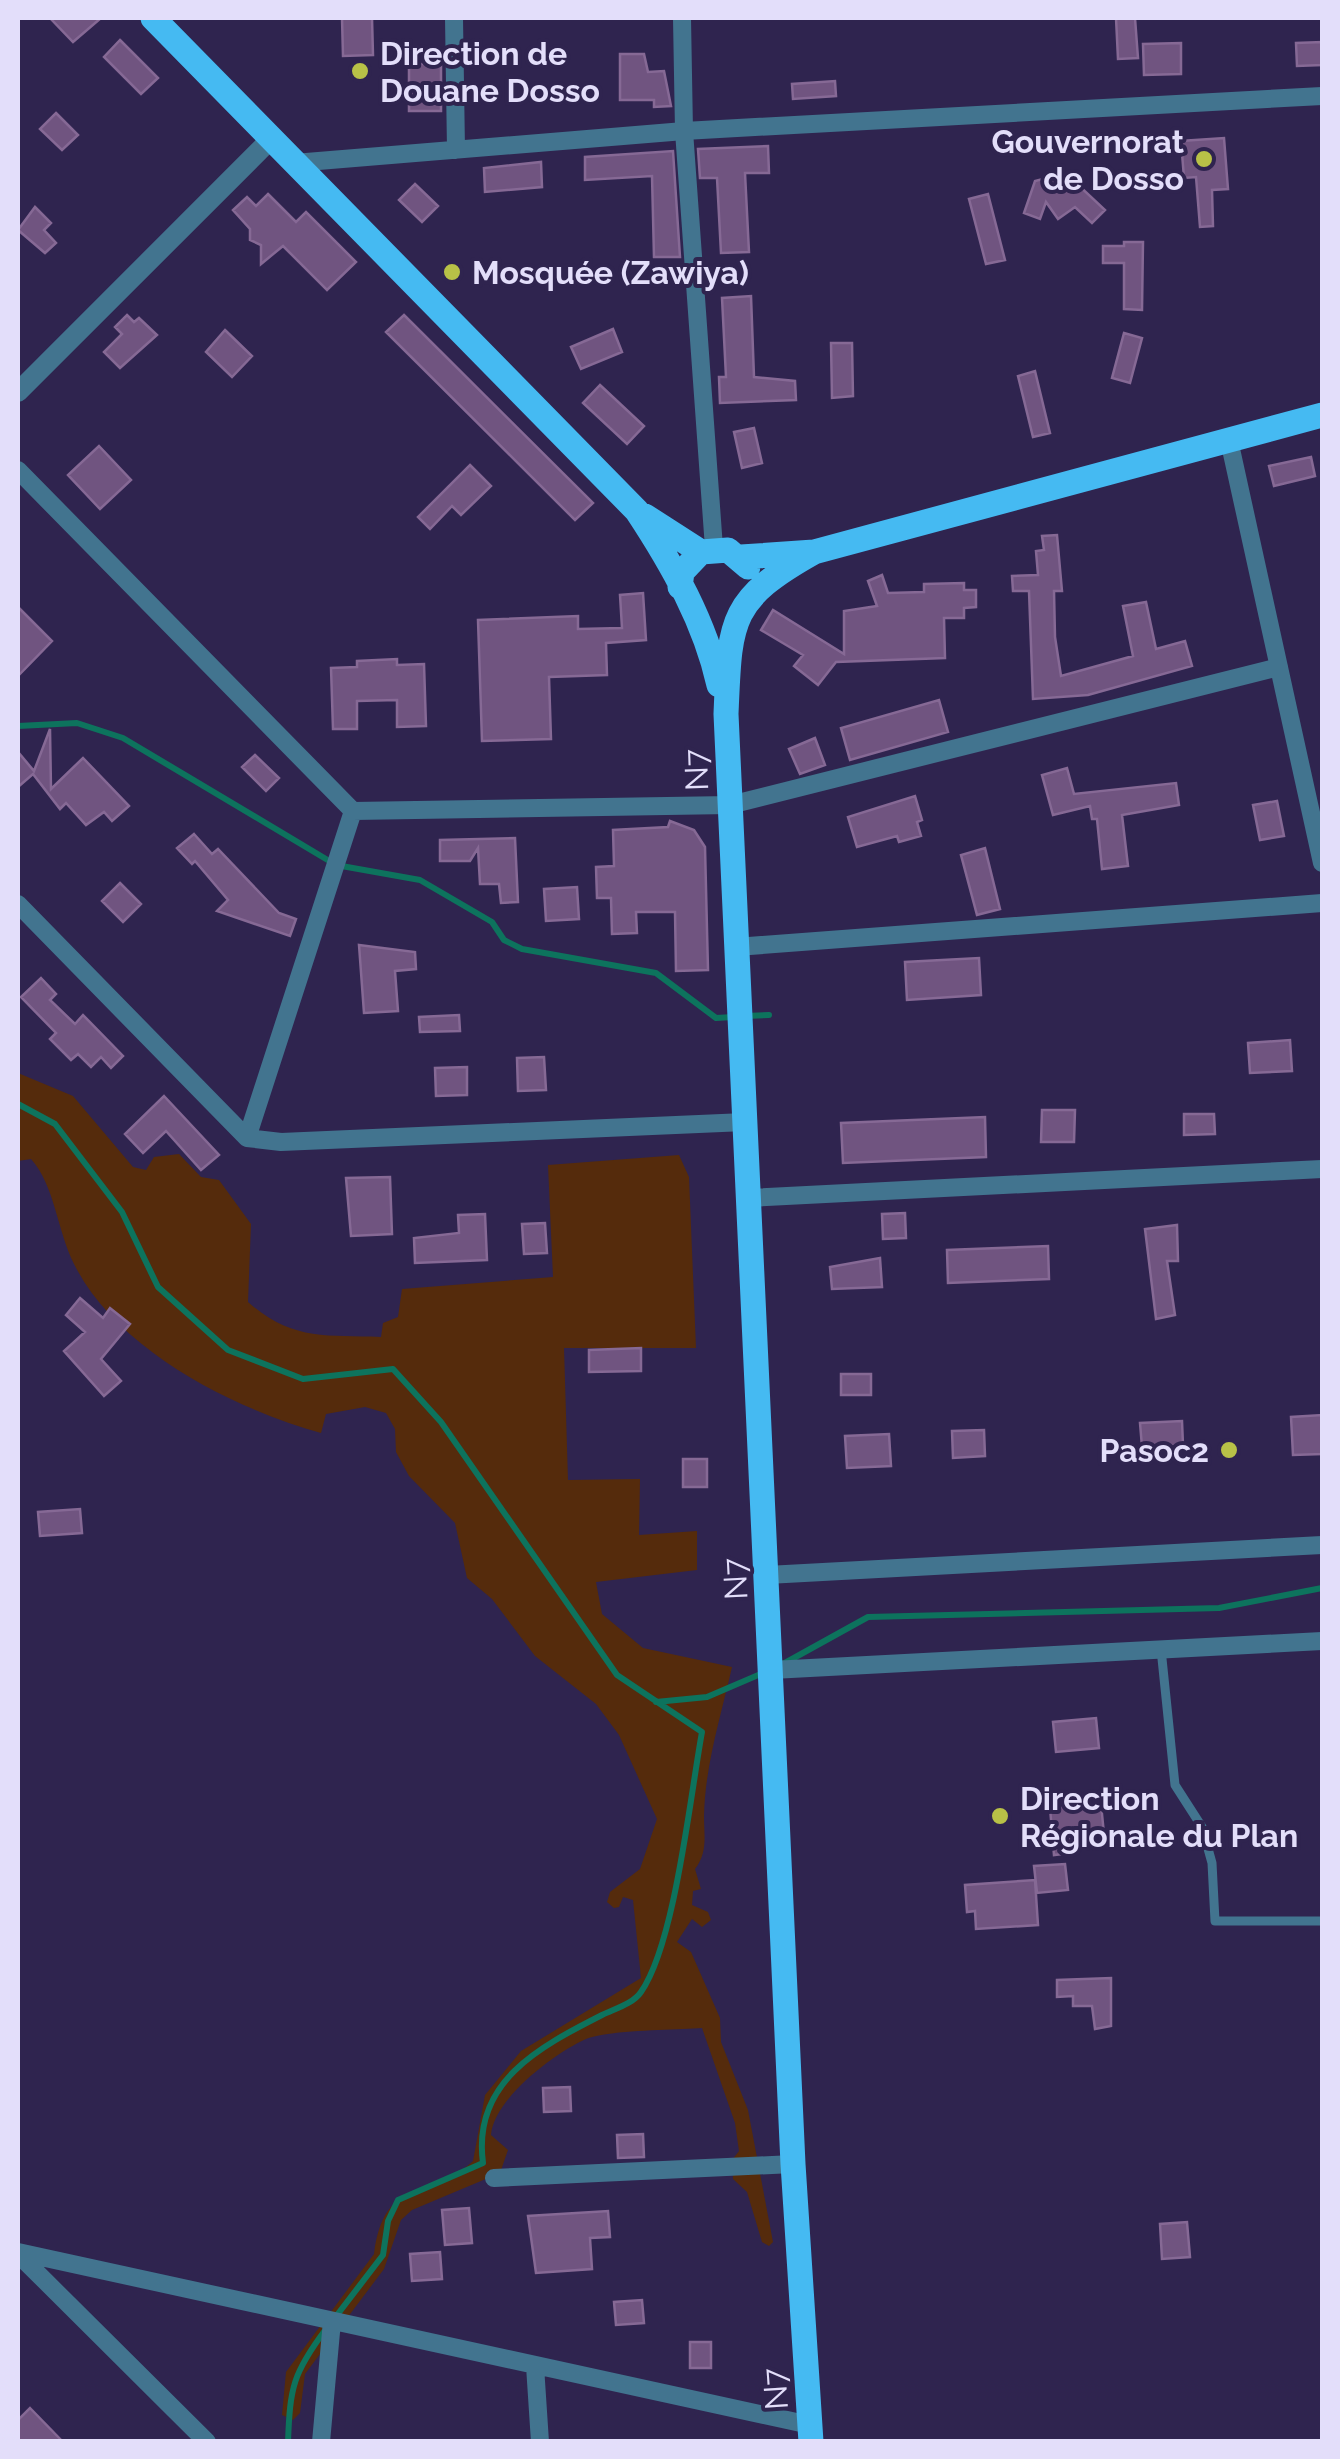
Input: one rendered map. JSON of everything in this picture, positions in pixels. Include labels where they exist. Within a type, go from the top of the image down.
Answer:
[{"type":"main road","points":[[153,18],[637,511],[713,655],[726,714]]},
{"type":"main road","points":[[637,511],[707,550],[740,557],[814,552],[1322,415]]},
{"type":"main road","points":[[680,587],[682,572],[707,550]]},
{"type":"main road","points":[[693,611],[720,620],[744,604],[771,576],[814,552]]},
{"type":"main road","points":[[726,714],[730,639],[753,581],[740,557]]},
{"type":"main road","name":"N7","points":[[726,714],[793,2164],[810,2433]]},
{"type":"street","points":[[454,18],[456,150]]},
{"type":"street","points":[[682,18],[684,132],[707,550]]},
{"type":"street","points":[[294,163],[684,132],[1322,96]]},
{"type":"street","points":[[18,392],[270,140]]},
{"type":"street","points":[[1229,440],[1322,863]]},
{"type":"street","points":[[18,470],[354,811],[730,805],[1279,667]]},
{"type":"street","points":[[248,1138],[354,811]]},
{"type":"street","points":[[736,947],[1322,902]]},
{"type":"street","points":[[18,904],[248,1138],[281,1142],[744,1122]]},
{"type":"street","points":[[748,1198],[1322,1169]]},
{"type":"street","points":[[767,1575],[1322,1545]]},
{"type":"street","points":[[772,1670],[1322,1641]]},
{"type":"street","points":[[494,2178],[793,2164]]},
{"type":"street","points":[[18,2253],[535,2366],[810,2433]]},
{"type":"street","points":[[18,2253],[206,2442]]},
{"type":"street","points":[[320,2442],[332,2321]]},
{"type":"street","points":[[535,2366],[540,2442]]},
{"type":"lane","points":[[1161,1649],[1175,1784],[1202,1826],[1212,1863],[1216,1921],[1322,1921]]},
{"type":"shaded area","points":[[18,1073],[73,1096],[133,1167],[146,1170],[154,1157],[179,1154],[201,1177],[219,1180],[251,1224],[248,1302],[279,1324],[326,1335],[381,1337],[383,1323],[398,1317],[402,1289],[553,1277],[548,1165],[679,1155],[689,1177],[696,1348],[564,1348],[568,1480],[640,1479],[639,1535],[697,1531],[697,1570],[596,1582],[602,1614],[643,1648],[732,1667],[707,1778],[704,1850],[695,1869],[701,1889],[693,1891],[692,1905],[708,1912],[711,1920],[702,1927],[692,1919],[677,1942],[691,1952],[720,2018],[721,2042],[748,2110],[773,2242],[769,2246],[762,2242],[747,2192],[733,2179],[732,2160],[739,2151],[735,2123],[702,2028],[625,2032],[586,2039],[542,2066],[502,2107],[491,2135],[508,2150],[500,2173],[412,2210],[401,2220],[384,2269],[305,2374],[300,2413],[293,2420],[282,2415],[286,2372],[374,2254],[388,2211],[398,2200],[456,2174],[473,2161],[485,2095],[521,2051],[641,1978],[633,1900],[623,1897],[619,1907],[614,1908],[607,1902],[610,1892],[640,1869],[657,1819],[619,1735],[596,1704],[535,1656],[492,1599],[467,1578],[455,1523],[409,1476],[396,1452],[395,1429],[386,1413],[365,1407],[326,1414],[321,1433],[251,1408],[180,1371],[148,1349],[93,1295],[68,1251],[39,1170],[31,1159],[18,1161]]},
{"type":"building","points":[[50,18],[101,18],[73,42]]},
{"type":"building","points":[[342,18],[372,18],[373,55],[343,56]]},
{"type":"building","points":[[1116,18],[1135,18],[1138,58],[1118,59]]},
{"type":"building","points":[[120,40],[158,78],[141,94],[104,57]]},
{"type":"building","points":[[1322,42],[1322,65],[1297,66],[1296,43]]},
{"type":"building","points":[[1181,43],[1181,74],[1144,75],[1143,44]]},
{"type":"building","points":[[620,54],[644,54],[648,72],[664,71],[671,106],[654,107],[654,100],[620,100]]},
{"type":"building","points":[[409,64],[441,64],[441,111],[409,111]]},
{"type":"building","points":[[835,81],[836,96],[793,99],[792,84]]},
{"type":"building","points":[[56,113],[78,135],[62,150],[40,129]]},
{"type":"building","name":"Gouvernorat de Dosso","points":[[1224,138],[1228,189],[1212,190],[1213,226],[1200,227],[1196,177],[1184,178],[1181,141]]},
{"type":"building","points":[[768,146],[769,173],[745,173],[749,252],[721,253],[717,178],[700,178],[698,149]]},
{"type":"building","points":[[673,151],[680,257],[654,257],[652,176],[585,180],[585,157]]},
{"type":"building","points":[[541,162],[542,187],[485,192],[484,168]]},
{"type":"building","points":[[1058,175],[1072,179],[1105,210],[1092,223],[1075,207],[1058,219],[1046,202],[1040,219],[1024,213],[1035,181]]},
{"type":"building","points":[[415,184],[438,206],[422,222],[399,200]]},
{"type":"building","points":[[268,194],[296,222],[306,212],[356,262],[327,290],[283,246],[261,264],[261,245],[250,240],[250,229],[233,210],[247,197],[256,206]]},
{"type":"building","points":[[988,194],[1005,260],[986,264],[969,199]]},
{"type":"building","points":[[35,207],[51,223],[44,230],[56,243],[45,253],[18,230]]},
{"type":"building","points":[[1124,242],[1143,242],[1142,310],[1124,309],[1124,263],[1103,263],[1103,246],[1124,246]]},
{"type":"building","points":[[751,296],[754,377],[795,381],[796,400],[720,403],[719,377],[726,377],[722,298]]},
{"type":"building","points":[[127,315],[134,322],[139,318],[157,335],[120,368],[104,352],[122,334],[115,327]]},
{"type":"building","points":[[404,315],[593,503],[575,520],[386,332]]},
{"type":"building","points":[[613,329],[622,352],[581,369],[571,347]]},
{"type":"building","points":[[225,330],[252,356],[232,377],[206,352]]},
{"type":"building","points":[[1124,333],[1142,338],[1130,383],[1112,378]]},
{"type":"building","points":[[831,343],[852,343],[853,396],[832,398]]},
{"type":"building","points":[[1035,371],[1050,433],[1033,437],[1018,376]]},
{"type":"building","points":[[600,385],[644,426],[627,444],[583,403]]},
{"type":"building","points":[[754,428],[762,463],[742,468],[734,432]]},
{"type":"building","points":[[99,446],[131,480],[100,509],[68,475]]},
{"type":"building","points":[[1311,457],[1315,476],[1274,486],[1269,466]]},
{"type":"building","points":[[470,465],[491,486],[461,515],[452,506],[430,529],[418,517]]},
{"type":"building","points":[[1057,535],[1062,591],[1054,591],[1055,637],[1061,676],[1133,656],[1123,606],[1146,602],[1156,649],[1185,641],[1192,666],[1088,695],[1033,699],[1029,591],[1013,591],[1012,576],[1038,575],[1036,551],[1044,550],[1042,536]]},
{"type":"building","points":[[882,575],[888,593],[924,592],[924,584],[964,583],[964,590],[976,590],[976,607],[964,608],[964,618],[944,618],[945,658],[836,662],[818,685],[794,666],[803,655],[761,630],[773,610],[844,654],[844,611],[877,606],[868,581]]},
{"type":"building","points":[[643,593],[646,640],[606,643],[607,675],[549,677],[551,739],[482,741],[478,620],[578,616],[578,629],[622,628],[620,595]]},
{"type":"building","points":[[18,607],[52,641],[18,676]]},
{"type":"building","points":[[397,659],[397,665],[424,664],[426,726],[397,727],[397,700],[357,701],[357,729],[333,729],[331,668],[357,667],[357,661]]},
{"type":"building","points":[[939,700],[948,732],[850,760],[841,728]]},
{"type":"building","points":[[50,729],[51,789],[83,758],[129,806],[112,821],[104,812],[86,825],[66,803],[60,809],[33,774],[18,787],[18,752],[34,771]]},
{"type":"building","points":[[815,738],[825,765],[800,774],[789,749]]},
{"type":"building","points":[[255,755],[279,778],[266,791],[242,767]]},
{"type":"building","points":[[1067,768],[1074,794],[1176,783],[1179,805],[1122,815],[1128,866],[1102,869],[1097,819],[1092,819],[1090,806],[1053,815],[1042,775]]},
{"type":"building","points":[[915,796],[922,820],[917,822],[921,836],[899,842],[897,836],[857,847],[848,817]]},
{"type":"building","points":[[1277,801],[1284,836],[1260,840],[1253,805]]},
{"type":"building","points":[[670,821],[694,830],[705,847],[708,970],[676,971],[675,912],[636,912],[637,933],[612,934],[611,898],[597,898],[596,867],[614,866],[613,830],[668,827]]},
{"type":"building","points":[[194,834],[212,854],[218,849],[279,913],[296,919],[290,936],[217,911],[228,900],[195,861],[192,864],[177,848]]},
{"type":"building","points":[[515,838],[518,902],[501,903],[499,884],[480,884],[478,848],[470,861],[440,861],[440,840]]},
{"type":"building","points":[[985,848],[1000,909],[977,915],[961,855]]},
{"type":"building","points":[[120,883],[141,904],[123,922],[102,901]]},
{"type":"building","points":[[577,887],[579,919],[546,921],[544,889]]},
{"type":"building","points":[[359,945],[415,952],[416,969],[395,971],[398,1011],[364,1013]]},
{"type":"building","points":[[979,958],[981,995],[907,1000],[905,962]]},
{"type":"building","points":[[41,978],[56,994],[50,1000],[75,1024],[83,1015],[123,1056],[111,1068],[101,1057],[91,1067],[78,1054],[71,1060],[50,1039],[56,1033],[21,997]]},
{"type":"building","points":[[459,1015],[460,1031],[420,1032],[419,1017]]},
{"type":"building","points":[[1290,1040],[1292,1071],[1250,1073],[1248,1043]]},
{"type":"building","points":[[544,1057],[546,1090],[518,1091],[517,1058]]},
{"type":"building","points":[[467,1067],[467,1095],[436,1096],[435,1068]]},
{"type":"building","points":[[164,1096],[219,1155],[201,1170],[166,1131],[143,1153],[125,1134]]},
{"type":"building","points":[[1042,1110],[1075,1110],[1074,1142],[1041,1142]]},
{"type":"building","points":[[1184,1114],[1214,1114],[1215,1134],[1184,1135]]},
{"type":"building","points":[[985,1117],[986,1157],[843,1163],[841,1123]]},
{"type":"building","points":[[390,1177],[392,1234],[351,1236],[346,1178]]},
{"type":"building","points":[[905,1213],[906,1238],[883,1239],[882,1214]]},
{"type":"building","points":[[485,1214],[487,1260],[415,1263],[414,1238],[459,1233],[458,1215]]},
{"type":"building","points":[[545,1223],[547,1253],[524,1254],[522,1224]]},
{"type":"building","points":[[1177,1225],[1178,1261],[1167,1261],[1175,1315],[1156,1319],[1145,1229]]},
{"type":"building","points":[[1048,1246],[1049,1279],[948,1283],[947,1250]]},
{"type":"building","points":[[880,1258],[882,1287],[832,1289],[830,1267]]},
{"type":"building","points":[[80,1298],[103,1318],[110,1308],[130,1324],[101,1359],[121,1381],[104,1396],[64,1351],[85,1332],[66,1315]]},
{"type":"building","points":[[641,1348],[641,1371],[589,1372],[589,1350]]},
{"type":"building","points":[[841,1374],[871,1374],[871,1395],[841,1395]]},
{"type":"building","name":"Pasoc2","points":[[1322,1415],[1322,1454],[1293,1455],[1291,1417]]},
{"type":"building","points":[[1182,1421],[1183,1445],[1142,1447],[1140,1423]]},
{"type":"building","points":[[984,1430],[985,1456],[953,1458],[952,1431]]},
{"type":"building","points":[[889,1434],[891,1466],[847,1468],[845,1436]]},
{"type":"building","points":[[683,1459],[707,1459],[707,1487],[683,1487]]},
{"type":"building","points":[[80,1509],[82,1533],[40,1536],[38,1512]]},
{"type":"building","points":[[1096,1718],[1099,1748],[1056,1752],[1053,1722]]},
{"type":"building","points":[[1101,1804],[1104,1834],[1071,1836],[1072,1853],[1054,1855],[1050,1808]]},
{"type":"building","points":[[1065,1864],[1068,1890],[1037,1893],[1034,1866]]},
{"type":"building","points":[[1035,1880],[1038,1925],[976,1929],[975,1911],[967,1912],[965,1885]]},
{"type":"building","points":[[1111,1978],[1111,2026],[1095,2029],[1092,2006],[1073,2006],[1073,1996],[1057,1997],[1057,1980]]},
{"type":"building","points":[[570,2087],[571,2111],[544,2112],[543,2088]]},
{"type":"building","points":[[643,2134],[644,2157],[618,2158],[617,2135]]},
{"type":"building","points":[[469,2208],[472,2243],[445,2245],[442,2210]]},
{"type":"building","points":[[608,2211],[610,2237],[590,2238],[592,2269],[536,2273],[528,2216]]},
{"type":"building","points":[[1187,2222],[1190,2257],[1162,2259],[1160,2224]]},
{"type":"building","points":[[440,2252],[442,2279],[412,2281],[410,2254]]},
{"type":"building","points":[[642,2300],[644,2323],[616,2325],[614,2302]]},
{"type":"building","points":[[690,2342],[711,2342],[711,2368],[690,2368]]},
{"type":"building","points":[[30,2408],[63,2442],[18,2442],[18,2420]]},
{"type":"waterway","points":[[18,726],[77,723],[123,738],[336,865],[420,880],[492,922],[504,940],[522,949],[656,973],[716,1018],[733,1017]]},
{"type":"waterway","points":[[745,1016],[769,1015]]},
{"type":"waterway","points":[[18,1104],[55,1124],[122,1212],[158,1287],[228,1350],[303,1379],[393,1369],[441,1422],[617,1675],[702,1732],[672,1905],[653,1969],[641,1992],[628,2003],[555,2040],[515,2071],[488,2110],[482,2135],[483,2163],[398,2200],[388,2221],[383,2255],[334,2319]]},
{"type":"waterway","points":[[783,1664],[868,1617],[1219,1608],[1322,1588]]},
{"type":"waterway","points":[[656,1702],[707,1697],[763,1673]]},
{"type":"waterway","points":[[288,2442],[295,2381],[326,2329]]},
{"type":"place","name":"Direction de Douane Dosso","points":[[360,71]]},
{"type":"place","name":"Gouvernorat de Dosso","points":[[1204,159]]},
{"type":"place","name":"Mosquée (Zawiya)","points":[[452,272]]},
{"type":"place","name":"Pasoc2","points":[[1229,1450]]},
{"type":"place","name":"Direction Régionale du Plan","points":[[1000,1816]]}]
